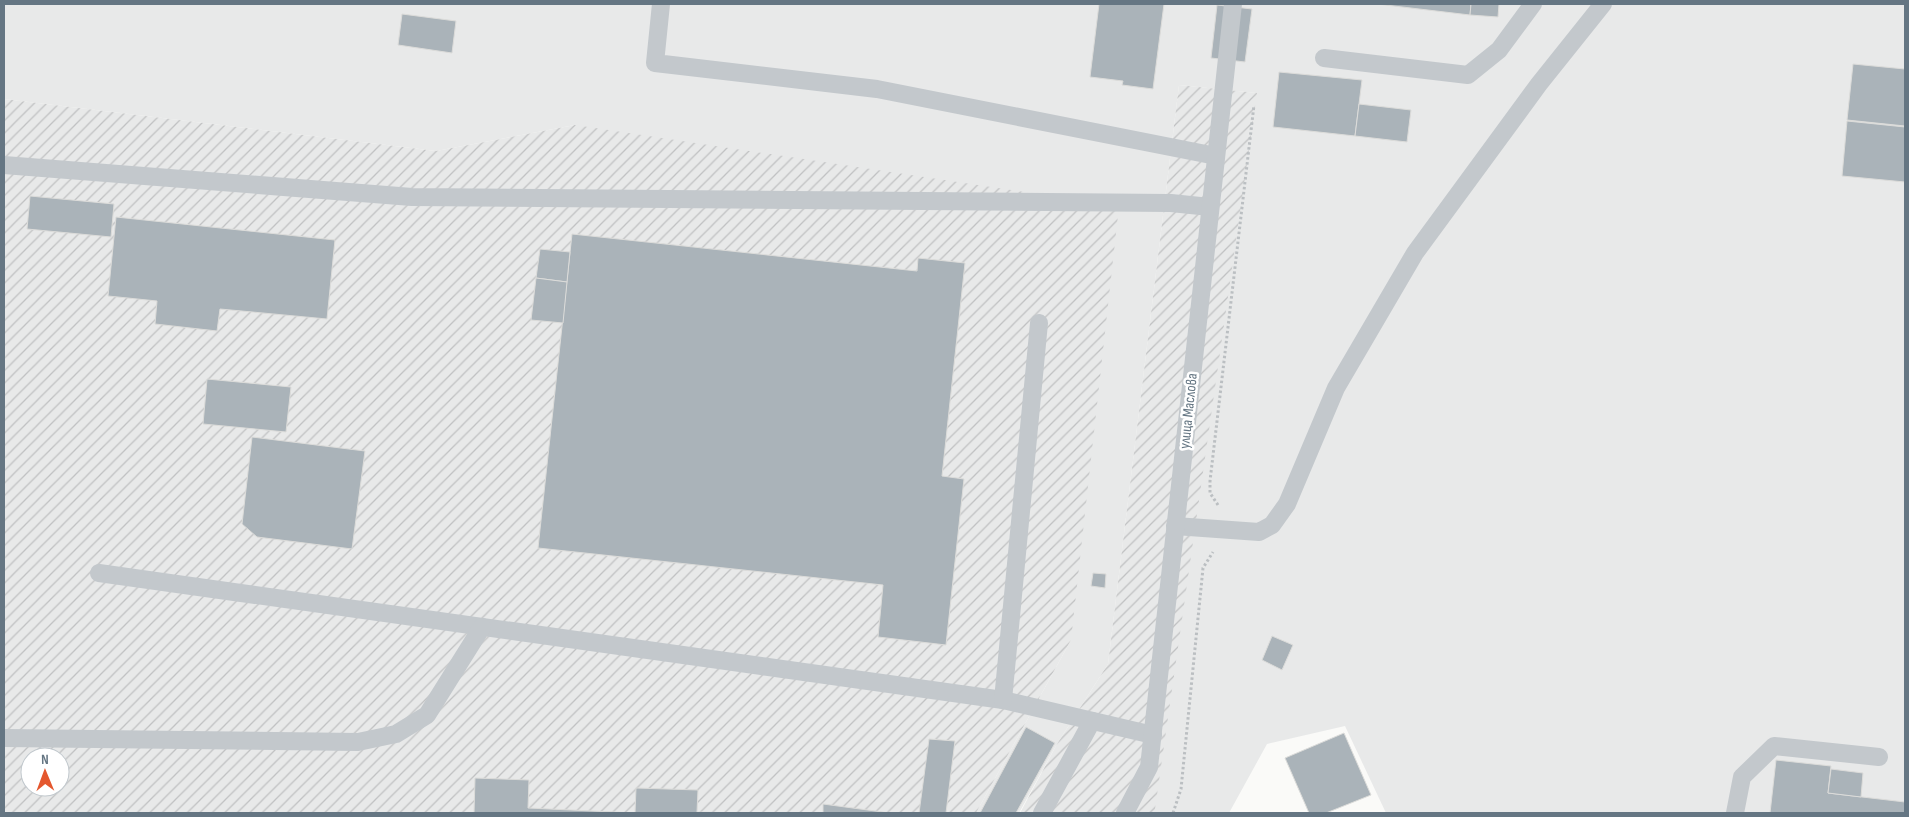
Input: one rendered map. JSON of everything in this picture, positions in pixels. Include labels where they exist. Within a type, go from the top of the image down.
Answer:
[{"type":"lane","points":[[661,4],[655,63],[877,89],[1216,156]]},
{"type":"lane","name":"улица Маслова","points":[[1125,813],[1149,767],[1232,4]]},
{"type":"lane","points":[[1324,58],[1468,75],[1499,50],[1533,4]]},
{"type":"lane","points":[[1176,526],[1259,532],[1272,525],[1287,504],[1336,388],[1415,253],[1539,84],[1603,4]]},
{"type":"lane","points":[[4,166],[412,197],[1171,203],[1210,207]]},
{"type":"lane","points":[[1003,700],[1039,322]]},
{"type":"lane","points":[[99,574],[1003,700],[1152,735]]},
{"type":"lane","points":[[4,738],[358,742],[396,734],[427,715],[482,627]]},
{"type":"lane","points":[[1042,813],[1092,721]]},
{"type":"lane","points":[[1735,813],[1742,777],[1774,746],[1879,757]]},
{"type":"path","points":[[1234,531],[1235,514],[1227,511],[1214,501],[1210,492],[1210,481],[1254,105]]},
{"type":"path","points":[[1173,813],[1181,789],[1203,568],[1214,551]]},
{"type":"shaded area","points":[[4,4],[1905,4],[1905,813],[1386,813],[1345,726],[1267,744],[1229,813],[1153,813],[1256,93],[1179,85],[1108,664],[1057,744],[1019,813],[976,813],[1071,640],[575,125],[436,151],[4,99]]},
{"type":"shaded area","points":[[1179,85],[1257,93],[1155,809],[1153,813],[1020,813],[1057,744],[1108,664]]},
{"type":"shaded area","points":[[4,99],[436,151],[575,125],[1119,206],[1071,640],[976,813],[4,813]]},
{"type":"building","points":[[1099,4],[1164,4],[1153,89],[1122,85],[1123,81],[1090,77]]},
{"type":"building","points":[[1377,4],[1471,4],[1470,15]]},
{"type":"building","points":[[1471,4],[1499,4],[1498,17],[1470,15]]},
{"type":"building","points":[[1217,5],[1252,9],[1245,62],[1211,58]]},
{"type":"building","points":[[402,14],[456,21],[452,53],[398,45]]},
{"type":"building","points":[[1853,64],[1905,69],[1905,126],[1847,120]]},
{"type":"building","points":[[1279,72],[1362,80],[1355,136],[1273,127]]},
{"type":"building","points":[[1359,104],[1411,110],[1407,142],[1355,136]]},
{"type":"building","points":[[1847,121],[1905,127],[1905,182],[1842,176]]},
{"type":"building","points":[[30,196],[114,204],[111,237],[27,229]]},
{"type":"building","points":[[116,217],[335,240],[327,319],[220,309],[217,331],[155,324],[157,301],[108,296]]},
{"type":"building","points":[[572,234],[917,271],[918,258],[965,263],[942,476],[964,479],[946,645],[878,637],[883,585],[538,548]]},
{"type":"building","points":[[540,249],[570,252],[567,282],[536,278]]},
{"type":"building","points":[[536,278],[567,282],[563,323],[531,320]]},
{"type":"building","points":[[207,379],[291,387],[286,432],[203,424]]},
{"type":"building","points":[[252,437],[365,451],[352,549],[257,537],[242,524]]},
{"type":"building","points":[[1093,573],[1106,574],[1105,588],[1091,586]]},
{"type":"building","points":[[1272,636],[1293,645],[1282,670],[1262,660]]},
{"type":"building","points":[[1026,727],[1055,743],[1016,813],[980,813]]},
{"type":"building","points":[[1344,733],[1371,795],[1326,813],[1309,813],[1285,758]]},
{"type":"building","points":[[929,739],[955,741],[946,813],[919,813]]},
{"type":"building","points":[[1776,760],[1831,766],[1828,793],[1905,802],[1905,813],[1770,813]]},
{"type":"building","points":[[1831,769],[1863,773],[1861,797],[1828,793]]},
{"type":"building","points":[[475,778],[529,780],[528,808],[635,813],[474,813]]},
{"type":"building","points":[[636,788],[698,790],[697,812],[737,813],[635,813]]},
{"type":"building","points":[[823,804],[890,813],[823,813]]}]
